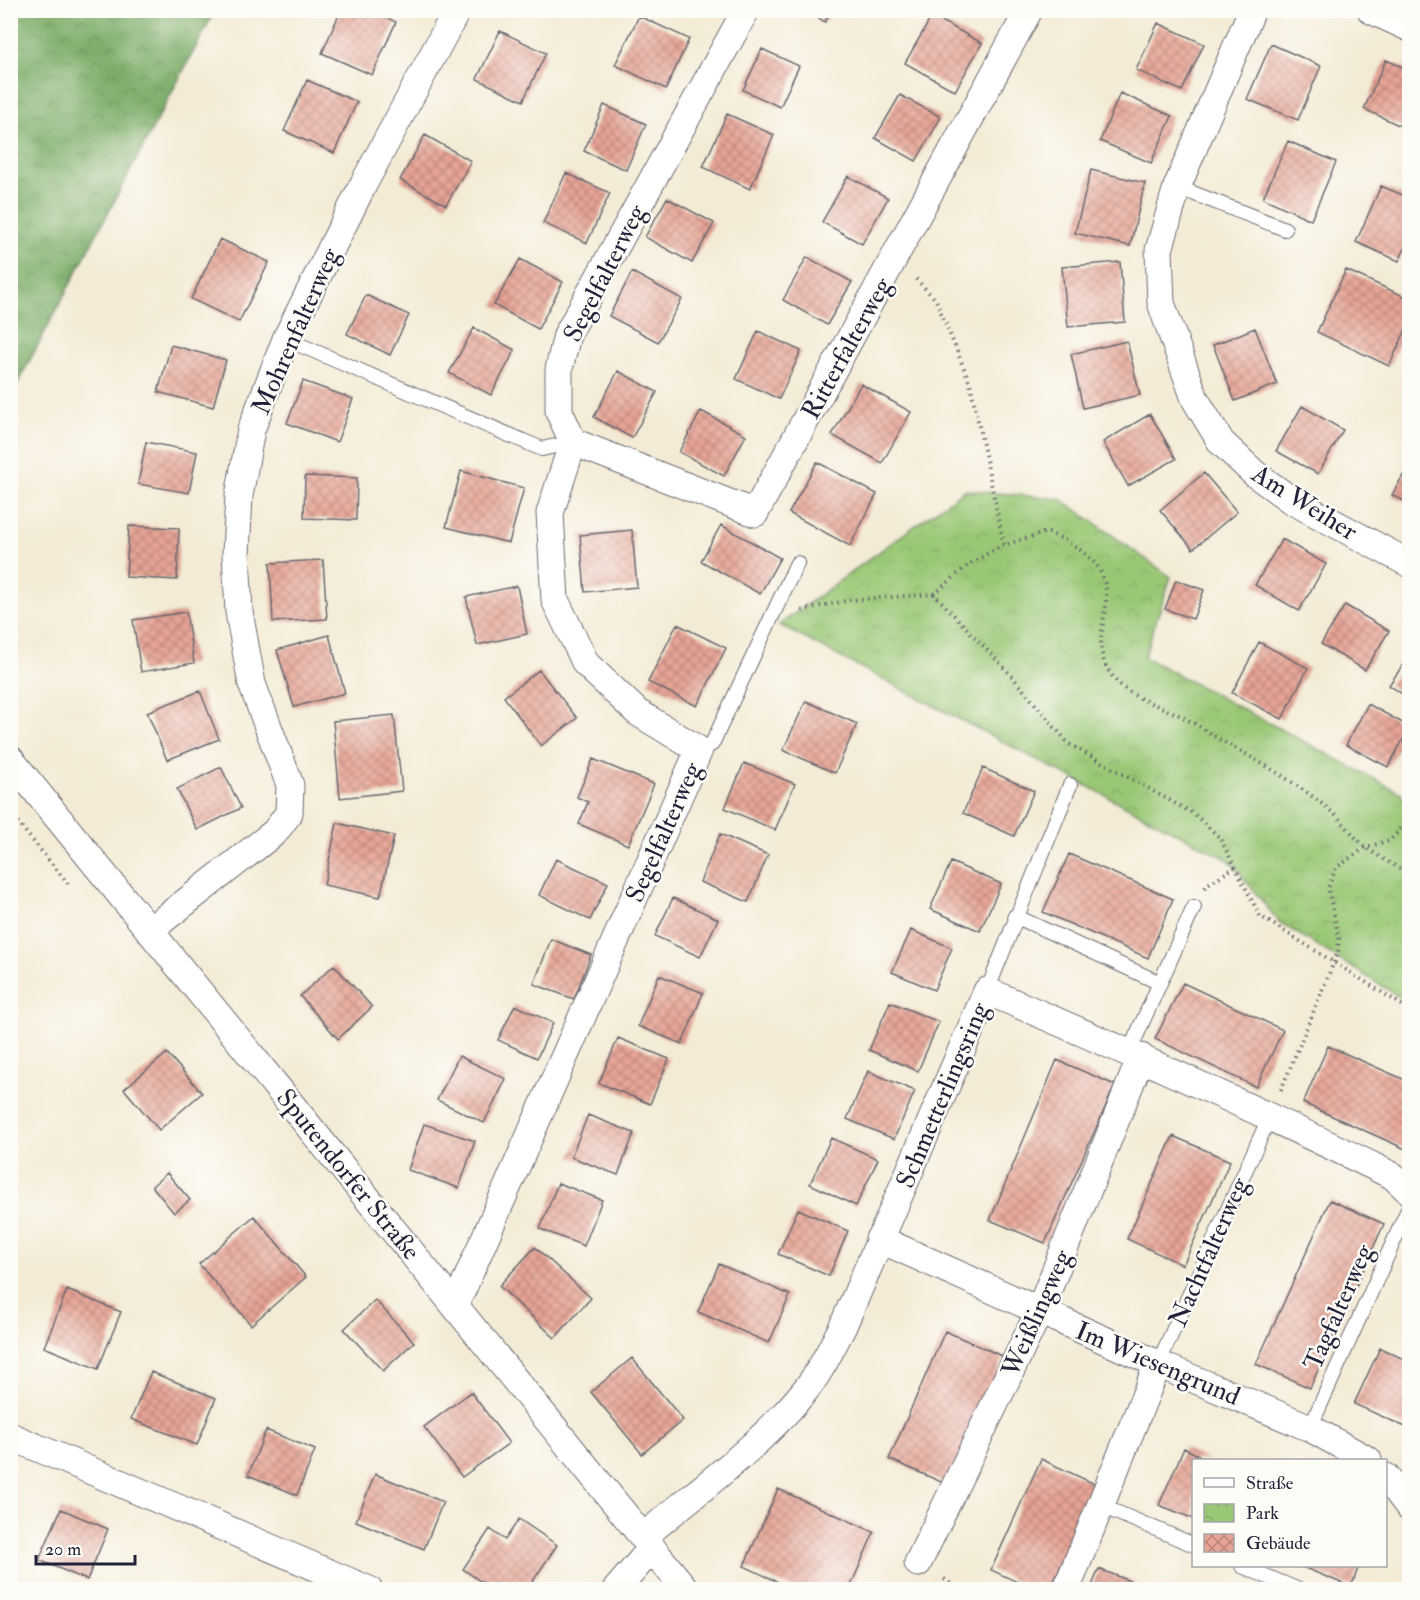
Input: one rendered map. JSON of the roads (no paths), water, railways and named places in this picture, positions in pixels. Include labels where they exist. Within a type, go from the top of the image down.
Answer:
[{"type":"street","name":"Mohrenfalterweg","points":[[150,930],[275,832],[289,813],[290,785],[252,684],[239,612],[236,553],[239,496],[251,430],[286,339],[364,183],[457,10]]},
{"type":"street","name":"Segelfalterweg","points":[[456,1304],[699,750],[637,712],[586,664],[555,600],[550,513],[573,442],[559,411],[559,369],[567,335],[746,10]]},
{"type":"street","name":"Ritterfalterweg","points":[[573,442],[755,513],[1029,10]]},
{"type":"street","name":"Am Weiher","points":[[1251,10],[1176,187],[1159,250],[1161,303],[1195,399],[1221,442],[1255,474],[1291,500],[1410,564]]},
{"type":"street","points":[[1371,10],[1410,28]]},
{"type":"street","name":"Sputendorfer Straße","points":[[13,767],[150,930],[456,1304],[686,1590]]},
{"type":"street","name":"Schmetterlingsring","points":[[616,1590],[648,1543],[780,1420],[805,1392],[843,1326],[987,991],[1136,1054],[1270,1116],[1393,1176],[1410,1192]]},
{"type":"street","name":"Weißlingweg","points":[[918,1563],[1039,1312],[1136,1054]]},
{"type":"street","name":"Im Wiesengrund","points":[[879,1239],[1039,1312],[1310,1428],[1364,1459]]},
{"type":"street","name":"Nachtfalterweg","points":[[1066,1590],[1158,1364]]},
{"type":"street","points":[[10,1436],[369,1590]]},
{"type":"street","points":[[1387,1478],[1410,1508]]},
{"type":"lane","points":[[1176,187],[1285,229]]},
{"type":"lane","points":[[286,339],[542,449],[573,442]]},
{"type":"lane","points":[[699,750],[712,744],[797,562]]},
{"type":"lane","points":[[987,991],[1070,785]]},
{"type":"lane","points":[[1136,1054],[1160,983],[1194,907]]},
{"type":"lane","points":[[1016,916],[1160,983]]},
{"type":"lane","name":"Nachtfalterweg","points":[[1158,1364],[1270,1116]]},
{"type":"lane","name":"Tagfalterweg","points":[[1310,1428],[1410,1205]]},
{"type":"lane","points":[[1099,1505],[1192,1544]]},
{"type":"lane","points":[[1244,1567],[1299,1590]]}]
